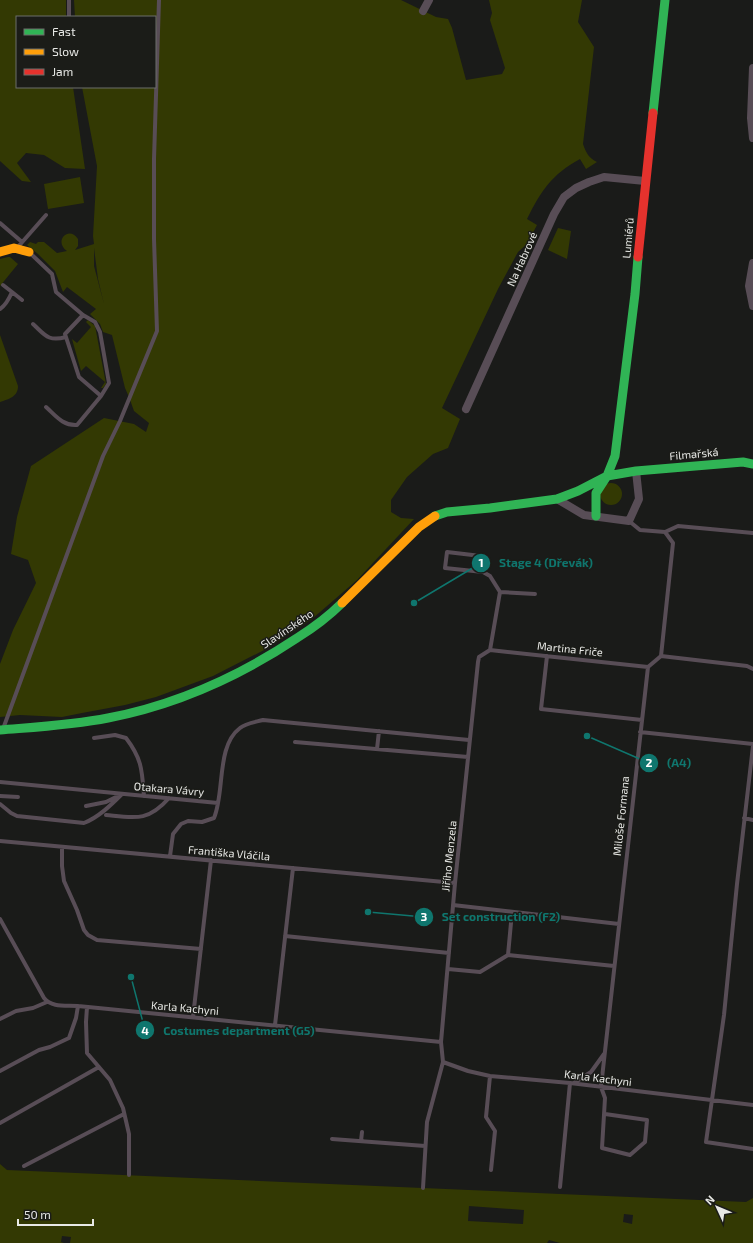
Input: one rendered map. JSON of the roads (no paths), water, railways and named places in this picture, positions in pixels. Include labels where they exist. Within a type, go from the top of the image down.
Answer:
[{"type":"street","points":[[423,11],[429,0]]},
{"type":"street","name":"Lumiérů","points":[[596,516],[596,493],[607,476],[615,456],[616,449],[635,294],[645,181],[665,0]]},
{"type":"street","points":[[753,68],[751,118],[753,138]]},
{"type":"street","name":"Na Habrové","points":[[466,409],[554,214],[564,197],[576,188],[588,182],[604,177],[645,181]]},
{"type":"street","points":[[0,252],[19,245],[29,252]]},
{"type":"street","points":[[753,263],[749,286],[753,306]]},
{"type":"street","name":"Filmařská","points":[[607,476],[636,471],[743,462],[753,464]]},
{"type":"street","points":[[557,499],[584,515],[629,521],[639,499],[636,471]]},
{"type":"street","name":"Slavínského","points":[[1,730],[69,724],[122,716],[196,692],[257,662],[301,636],[331,613],[419,526],[432,517],[447,512],[557,499],[578,491],[607,476]]},
{"type":"lane","points":[[69,16],[70,0]]},
{"type":"lane","points":[[1,730],[103,456],[120,421],[157,331],[154,239],[154,159],[159,0]]},
{"type":"lane","points":[[0,223],[19,245],[46,215]]},
{"type":"lane","points":[[29,252],[52,274],[56,292],[83,315],[95,322],[100,332],[109,383],[105,391],[77,425],[71,426],[65,424],[46,407]]},
{"type":"lane","points":[[3,285],[22,300]]},
{"type":"lane","points":[[0,309],[4,307],[12,292]]},
{"type":"lane","points":[[83,315],[65,334],[79,377],[101,396]]},
{"type":"lane","points":[[33,324],[49,337],[57,339],[66,337]]},
{"type":"lane","points":[[629,521],[640,530],[665,532],[678,526],[753,533]]},
{"type":"lane","points":[[648,667],[661,656],[673,543],[665,532]]},
{"type":"lane","points":[[479,571],[481,556],[447,552],[445,568],[483,572],[490,576],[500,592],[490,650]]},
{"type":"lane","points":[[500,592],[535,594]]},
{"type":"lane","name":"Martina Friče","points":[[490,650],[648,667]]},
{"type":"lane","name":"Jiřího Menzela","points":[[423,1188],[425,1122],[443,1062],[441,1042],[453,905],[469,740],[479,657],[490,650]]},
{"type":"lane","points":[[547,656],[541,709],[642,720]]},
{"type":"lane","points":[[661,656],[747,666],[753,669]]},
{"type":"lane","name":"Miloše Formana","points":[[605,1114],[647,1120],[645,1142],[630,1155],[602,1148],[605,1098],[601,1087],[618,924],[648,667]]},
{"type":"lane","name":"Otakara Vávry","points":[[0,782],[218,803],[226,747],[240,728],[263,720],[469,740]]},
{"type":"lane","points":[[376,749],[378,732]]},
{"type":"lane","points":[[640,732],[753,745],[724,1015],[706,1142],[753,1149]]},
{"type":"lane","points":[[94,738],[115,735],[126,738],[135,749],[141,767],[144,796]]},
{"type":"lane","points":[[295,742],[468,757]]},
{"type":"lane","points":[[0,804],[17,816],[84,823],[99,815],[122,794]]},
{"type":"lane","points":[[86,806],[106,802],[122,794]]},
{"type":"lane","points":[[0,796],[18,797]]},
{"type":"lane","points":[[106,815],[135,818],[144,817],[158,809],[169,798]]},
{"type":"lane","points":[[170,856],[173,834],[181,824],[188,821],[202,822],[214,818],[218,803]]},
{"type":"lane","points":[[744,818],[753,820]]},
{"type":"lane","name":"Františka Vláčila","points":[[0,842],[170,856],[455,883]]},
{"type":"lane","points":[[62,848],[64,881],[84,930],[88,935],[97,940],[201,949]]},
{"type":"lane","points":[[193,1018],[211,860]]},
{"type":"lane","points":[[275,1025],[293,868]]},
{"type":"lane","points":[[453,905],[618,924]]},
{"type":"lane","points":[[508,955],[512,912]]},
{"type":"lane","points":[[0,919],[47,1002],[33,1008],[16,1010],[0,1019]]},
{"type":"lane","points":[[285,936],[449,953]]},
{"type":"lane","points":[[448,969],[480,972],[508,955],[614,966]]},
{"type":"lane","name":"Karla Kachyni","points":[[47,1002],[55,1005],[441,1042]]},
{"type":"lane","points":[[0,1071],[39,1050],[50,1047],[69,1038],[76,1018],[78,1006]]},
{"type":"lane","points":[[87,1008],[87,1053],[110,1080],[123,1108],[129,1134],[129,1175]]},
{"type":"lane","points":[[560,1187],[572,1083],[591,1072],[604,1053]]},
{"type":"lane","name":"Karla Kachyni","points":[[443,1062],[468,1071],[490,1076],[572,1083],[753,1105]]},
{"type":"lane","points":[[0,1122],[99,1067]]},
{"type":"lane","points":[[490,1076],[486,1117],[495,1130],[490,1170]]},
{"type":"lane","points":[[24,1166],[124,1114]]},
{"type":"lane","points":[[361,1141],[362,1132]]},
{"type":"lane","points":[[332,1139],[425,1146]]},
{"type":"place","name":"Stage 4 (Dřevák)","points":[[414,603]]},
{"type":"place","name":"(A4)","points":[[587,736]]},
{"type":"place","name":"Set construction (F2)","points":[[368,912]]},
{"type":"place","name":"Costumes department (G5)","points":[[131,977]]}]
